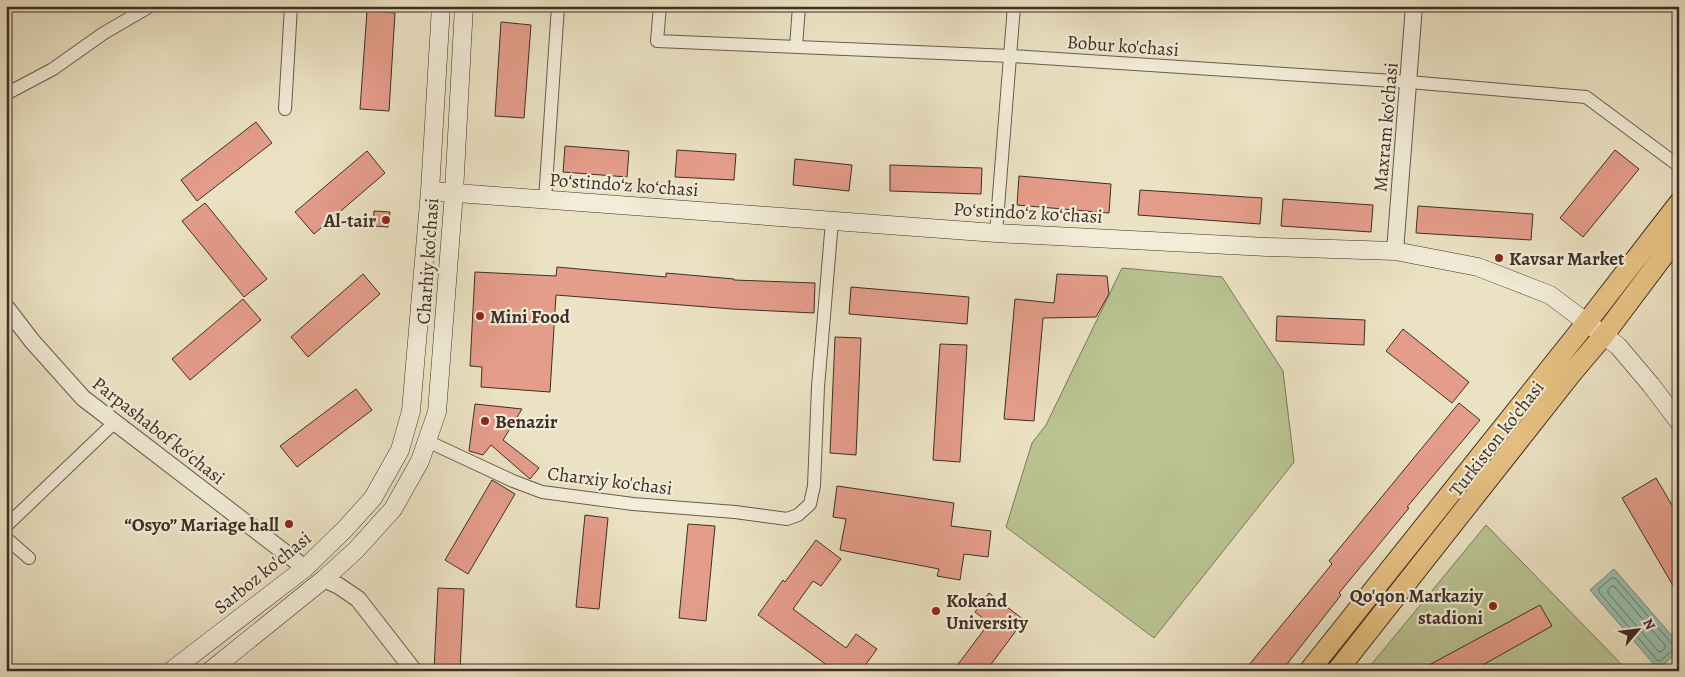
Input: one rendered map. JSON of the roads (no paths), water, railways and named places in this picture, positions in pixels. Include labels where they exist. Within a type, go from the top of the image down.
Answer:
[{"type":"main road","name":"Charhiy ko'chasi","points":[[373,498],[400,450],[411,411],[430,191],[442,6]]},
{"type":"main road","name":"Charhiy ko'chasi","points":[[324,579],[356,550],[393,509],[420,461],[437,412],[454,192],[464,6]]},
{"type":"main road","name":"Poʻstindoʻz koʻchasi","points":[[430,191],[996,233],[1267,247],[1395,251],[1478,266],[1550,295],[1604,335],[1618,346],[1679,422]]},
{"type":"main road","name":"Turkiston ko'chasi","points":[[1309,671],[1587,322],[1679,203]]},
{"type":"main road","name":"Turkiston ko'chasi","points":[[1337,671],[1571,374],[1604,335],[1679,235]]},
{"type":"main road","name":"Sarboz ko'chasi","points":[[171,671],[305,568],[345,529],[373,498]]},
{"type":"main road","points":[[210,671],[324,579]]},
{"type":"street","points":[[6,94],[52,69],[104,33],[147,8],[147,6]]},
{"type":"street","points":[[285,109],[291,6]]},
{"type":"street","points":[[545,200],[558,6]]},
{"type":"street","name":"Bobur ko'chasi","points":[[660,6],[658,41],[1011,56],[1408,82],[1586,97],[1679,166]]},
{"type":"street","points":[[796,47],[799,6]]},
{"type":"street","points":[[996,233],[1014,6]]},
{"type":"street","name":"Maxram ko'chasi","points":[[1395,251],[1414,6]]},
{"type":"street","name":"Charxiy ko'chasi","points":[[427,441],[513,481],[542,492],[633,504],[734,512],[787,519],[798,515],[810,504],[814,486],[818,387],[832,221]]},
{"type":"street","name":"Parpashabof ko'chasi","points":[[6,306],[32,341],[83,398],[305,568]]},
{"type":"street","points":[[6,526],[114,422]]},
{"type":"street","points":[[6,538],[29,558]]},
{"type":"street","points":[[324,579],[339,586],[358,600],[414,671]]},
{"type":"water","points":[[1614,569],[1679,644],[1679,651],[1658,669],[1590,590]]},
{"type":"place","name":"Al-tair","points":[[386,220]]},
{"type":"place","name":"Kavsar Market","points":[[1499,258]]},
{"type":"place","name":"Mini Food","points":[[480,316]]},
{"type":"place","name":"Benazir","points":[[485,421]]},
{"type":"place","name":"“Osyo” Mariage hall","points":[[289,524]]},
{"type":"place","name":"Qo'qon Markaziy stadioni","points":[[1493,606]]},
{"type":"place","name":"Kokand University","points":[[936,611]]}]
